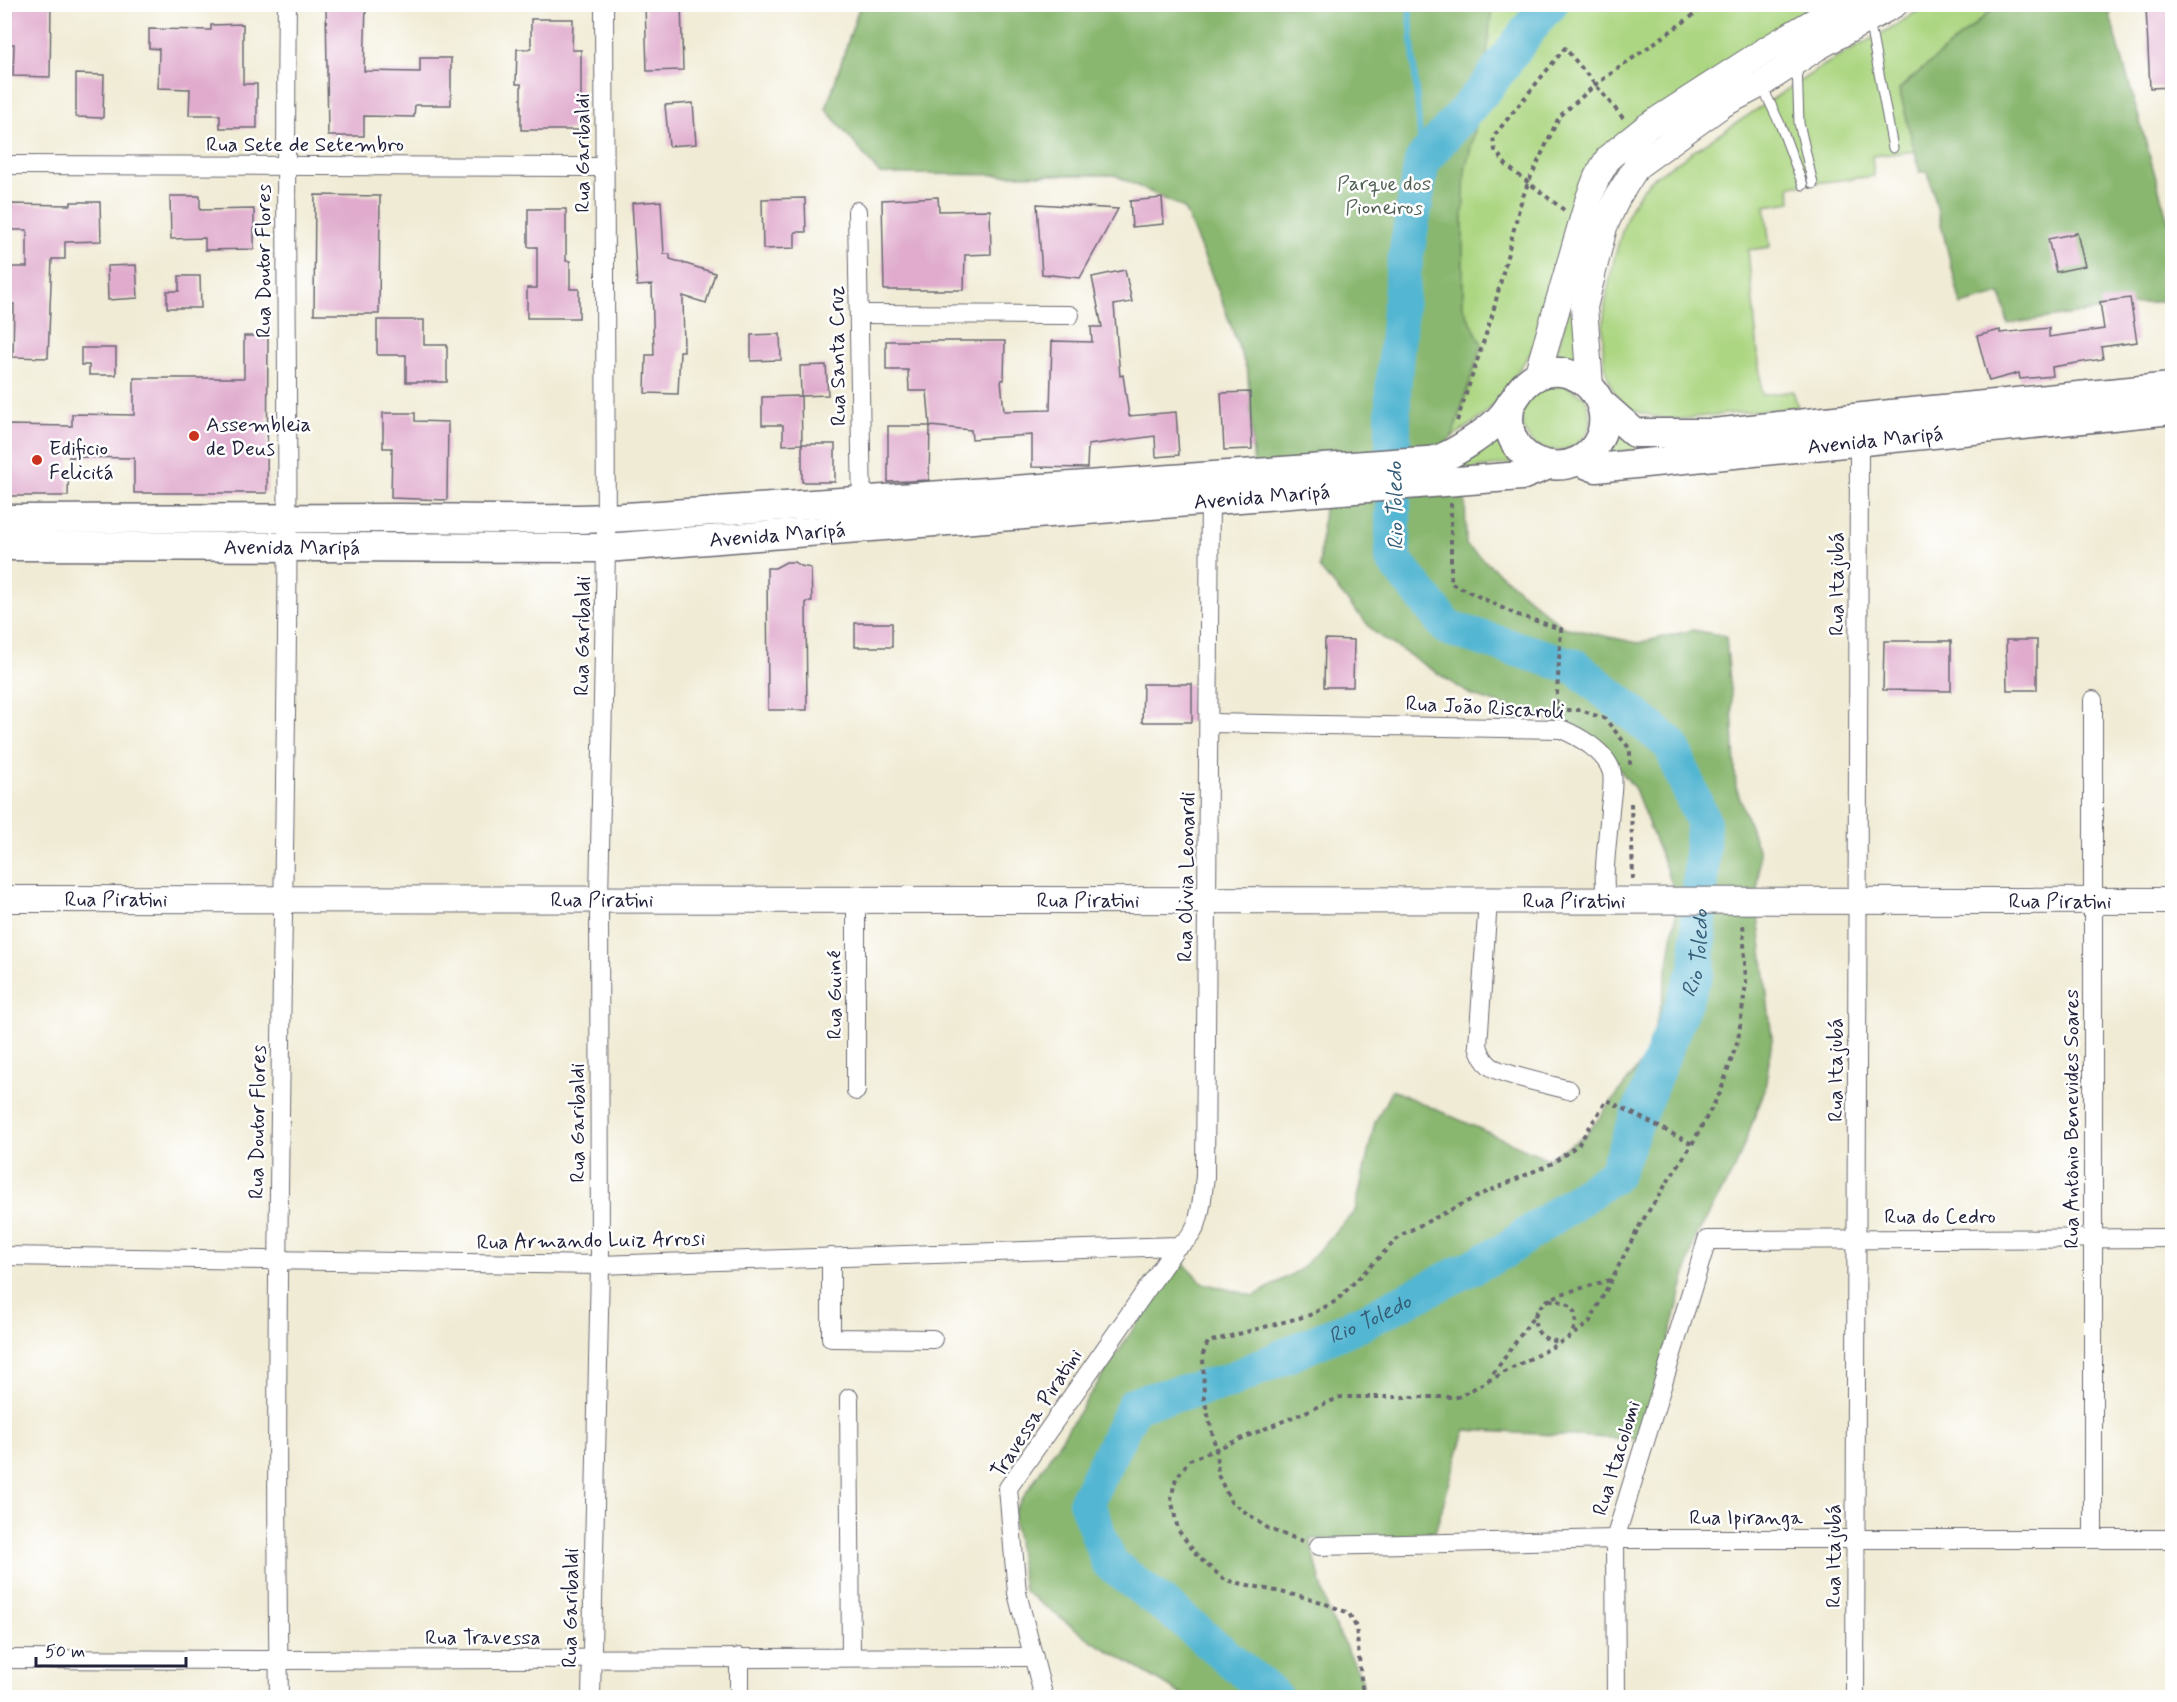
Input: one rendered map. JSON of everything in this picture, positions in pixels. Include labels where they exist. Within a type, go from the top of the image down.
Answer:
[{"type":"main road","points":[[1553,372],[1570,374],[1595,395],[1604,420],[1601,436],[1592,450],[1578,461],[1562,466],[1545,466],[1530,459],[1519,449],[1511,435],[1508,419],[1511,403],[1520,389],[1537,376],[1553,372]]},
{"type":"main road","name":"Avenida Maripá","points":[[1595,395],[1635,434],[1713,434],[2172,387]]},
{"type":"main road","name":"Avenida Maripá","points":[[1444,469],[1502,417],[1511,403]]},
{"type":"main road","name":"Avenida Maripá","points":[[1578,461],[1596,468],[2172,410]]},
{"type":"main road","name":"Avenida Maripá","points":[[4,546],[606,548],[863,514],[1444,469],[1521,476],[1545,466]]},
{"type":"main road","name":"Avenida Maripá","points":[[4,519],[606,518],[863,514]]},
{"type":"street","name":"Rua Doutor Flores","points":[[279,1698],[277,1261],[288,547],[285,166],[287,4]]},
{"type":"street","name":"Rua Garibaldi","points":[[591,1698],[600,1265],[599,900],[606,548],[604,4]]},
{"type":"street","points":[[1537,376],[1581,224],[1597,177],[1608,157],[1636,135],[1756,72],[1790,49],[1844,4]]},
{"type":"street","points":[[1790,49],[1869,19],[1895,4]]},
{"type":"street","points":[[1595,395],[1584,307],[1604,227],[1618,196],[1637,166],[1723,104],[1756,72]]},
{"type":"street","name":"Rua Sete de Setembro","points":[[4,165],[605,167]]},
{"type":"street","name":"Rua Santa Cruz","points":[[857,211],[863,514]]},
{"type":"street","points":[[859,314],[1070,315]]},
{"type":"street","name":"Rua Itajubá","points":[[1855,1698],[1859,443]]},
{"type":"street","name":"Rua Olivia Leonardi","points":[[1177,1246],[1187,1242],[1194,1231],[1205,1177],[1210,488]]},
{"type":"street","name":"Rua Antônio Benevides Soares","points":[[2093,700],[2093,1539]]},
{"type":"street","name":"Rua João Riscaroli","points":[[1210,723],[1561,729],[1584,739],[1602,756],[1612,771],[1604,885],[1606,901]]},
{"type":"street","name":"Rua Piratini","points":[[4,899],[2172,901]]},
{"type":"street","name":"Rua Guiné","points":[[856,900],[856,1091]]},
{"type":"street","points":[[1488,901],[1478,1045],[1481,1056],[1490,1066],[1569,1090]]},
{"type":"street","name":"Rua do Cedro","points":[[1707,1240],[2172,1238]]},
{"type":"street","name":"Rua Itacolomi","points":[[1616,1698],[1615,1539],[1707,1240]]},
{"type":"street","name":"Rua Armando Luiz Arrosi","points":[[4,1256],[600,1265],[1177,1246]]},
{"type":"street","name":"Travessa Piratini","points":[[1044,1698],[1017,1593],[1008,1488],[1177,1246]]},
{"type":"street","points":[[831,1257],[831,1338],[933,1339]]},
{"type":"street","points":[[849,1398],[851,1658]]},
{"type":"street","name":"Rua Ipiranga","points":[[1319,1546],[1615,1539],[2172,1539]]},
{"type":"street","points":[[739,1658],[739,1698]]},
{"type":"street","name":"Rua Travessa","points":[[4,1659],[1034,1658]]},
{"type":"lane","points":[[1869,19],[1893,148]]},
{"type":"lane","points":[[1756,72],[1808,184],[1790,49]]},
{"type":"path","points":[[1557,709],[1561,629],[1515,614],[1450,583],[1444,469],[1452,437],[1492,315],[1520,205],[1559,117],[1595,85],[1709,4]]},
{"type":"path","points":[[1581,224],[1507,166],[1495,150],[1494,137],[1565,48],[1636,135]]},
{"type":"path","points":[[1363,1698],[1356,1627],[1349,1613],[1313,1599],[1225,1580],[1199,1558],[1179,1530],[1171,1498],[1176,1478],[1190,1460],[1341,1397],[1458,1397],[1568,1338],[1589,1323],[1641,1222],[1692,1144],[1720,1093],[1738,1040],[1746,983],[1749,901]]},
{"type":"path","points":[[1319,1546],[1269,1529],[1230,1503],[1218,1475],[1216,1449],[1204,1398],[1203,1354],[1208,1342],[1310,1315],[1336,1300],[1401,1235],[1484,1193],[1553,1163],[1578,1145],[1607,1100],[1692,1144]]},
{"type":"path","points":[[1487,1382],[1538,1310],[1548,1300],[1610,1280]]},
{"type":"path","points":[[1538,1310],[1534,1323],[1540,1335],[1552,1341],[1568,1338],[1576,1324],[1574,1311],[1563,1302],[1548,1300]]},
{"type":"green space","name":"Parque dos Pioneiros","points":[[860,5],[1819,5],[1609,143],[1532,351],[1494,404],[1477,420],[1452,437],[1252,449],[1248,373],[1220,295],[1184,208],[1115,175],[880,174],[826,109]]},
{"type":"green space","name":"Parque dos Pioneiros","points":[[860,5],[1492,5],[1476,126],[1465,171],[1463,220],[1463,307],[1482,344],[1452,437],[1435,455],[1254,471],[1248,373],[1220,295],[1184,208],[1115,175],[880,174],[826,109]]},
{"type":"green space","points":[[1927,5],[1998,5],[1899,89],[1917,151],[1872,156],[1874,176],[1790,186],[1791,202],[1765,206],[1770,247],[1748,250],[1762,395],[1793,391],[1798,407],[1670,419],[1639,412],[1620,399],[1608,377],[1603,350],[1604,319],[1615,256],[1630,209],[1642,190],[1651,179],[1826,64]]},
{"type":"green space","points":[[1998,5],[2107,5],[2168,221],[2172,221],[2172,299],[2008,324],[2001,294],[1961,305],[1928,172],[1920,172],[1899,89]]},
{"type":"green space","points":[[1570,303],[1576,305],[1580,366],[1555,359]]},
{"type":"green space","points":[[1556,380],[1585,397],[1591,420],[1588,432],[1580,442],[1569,448],[1544,449],[1533,443],[1525,432],[1521,416],[1522,404],[1527,395]]},
{"type":"green space","points":[[1504,427],[1525,461],[1440,474]]},
{"type":"green space","points":[[1608,428],[1641,446],[1668,448],[1597,454]]},
{"type":"green space","points":[[1465,485],[1466,545],[1563,627],[1638,643],[1693,630],[1726,636],[1736,787],[1759,852],[1758,896],[1677,897],[1635,789],[1617,766],[1564,725],[1471,695],[1375,633],[1319,568],[1325,496]]},
{"type":"green space","points":[[1677,906],[1757,906],[1772,1039],[1765,1089],[1736,1166],[1695,1239],[1643,1440],[1465,1430],[1433,1539],[1310,1539],[1329,1614],[1362,1679],[1364,1697],[1186,1697],[1091,1640],[1024,1591],[1013,1513],[1179,1259],[1203,1283],[1254,1296],[1301,1269],[1355,1211],[1375,1122],[1392,1090],[1548,1159],[1586,1135],[1646,1057],[1662,1002]]},
{"type":"building","points":[[10,4],[51,4],[50,77],[13,76],[14,44],[10,44]]},
{"type":"building","points":[[326,4],[366,4],[364,71],[420,72],[420,58],[451,58],[451,105],[415,105],[414,117],[364,116],[364,136],[328,136]]},
{"type":"building","points":[[645,4],[681,4],[683,70],[647,71]]},
{"type":"building","points":[[2172,7],[2172,87],[2150,88],[2146,8]]},
{"type":"building","points":[[531,19],[573,19],[572,50],[581,50],[581,130],[521,130],[521,84],[516,84],[517,49],[531,49]]},
{"type":"building","points":[[243,24],[243,84],[257,84],[257,128],[220,128],[220,115],[189,115],[190,89],[158,88],[159,49],[149,48],[149,29],[211,30],[211,25]]},
{"type":"building","points":[[76,74],[104,75],[103,118],[76,117]]},
{"type":"building","points":[[693,103],[696,144],[669,146],[665,105]]},
{"type":"building","points":[[315,195],[380,196],[379,314],[314,314]]},
{"type":"building","points":[[170,196],[200,196],[200,210],[254,209],[254,249],[205,250],[205,238],[171,239]]},
{"type":"building","points":[[938,197],[939,211],[990,210],[991,254],[965,255],[964,290],[884,290],[882,200]]},
{"type":"building","points":[[805,198],[806,232],[795,232],[795,248],[763,249],[762,199]]},
{"type":"building","points":[[1162,198],[1164,224],[1132,227],[1130,201]]},
{"type":"building","points":[[661,201],[664,254],[670,254],[670,259],[715,273],[706,303],[683,296],[684,351],[680,351],[678,394],[645,393],[646,355],[654,355],[652,285],[637,286],[632,203]]},
{"type":"building","points":[[71,202],[100,202],[101,241],[65,242],[65,259],[52,259],[48,358],[13,357],[14,304],[6,304],[6,267],[27,267],[27,230],[7,230],[8,204],[71,205]]},
{"type":"building","points":[[1037,204],[1118,209],[1080,278],[1042,274]]},
{"type":"building","points":[[528,209],[566,209],[566,261],[570,261],[570,289],[579,289],[579,318],[527,318],[527,288],[537,288],[537,247],[528,247]]},
{"type":"building","points":[[2077,233],[2085,266],[2056,272],[2048,239]]},
{"type":"building","points":[[136,265],[138,298],[108,300],[107,266]]},
{"type":"building","points":[[1125,270],[1132,302],[1114,305],[1120,376],[1123,375],[1129,416],[1176,412],[1179,455],[1156,457],[1155,436],[1088,445],[1087,468],[1032,467],[1032,435],[972,439],[971,430],[930,426],[927,391],[909,391],[908,370],[886,370],[886,341],[1005,341],[1004,380],[1001,380],[1004,411],[1050,410],[1052,341],[1092,342],[1091,327],[1102,327],[1092,277]]},
{"type":"building","points":[[179,276],[200,276],[201,308],[167,308],[167,291],[179,291]]},
{"type":"building","points":[[2130,298],[2137,342],[2101,347],[2103,359],[2052,367],[2053,376],[2020,379],[2019,373],[1989,381],[1977,336],[2000,330],[2000,333],[2049,328],[2049,337],[2104,329],[2100,302]]},
{"type":"building","points":[[377,320],[424,320],[424,345],[447,345],[447,382],[406,382],[406,355],[377,355]]},
{"type":"building","points":[[780,334],[781,360],[751,361],[751,335]]},
{"type":"building","points":[[244,336],[268,336],[267,493],[134,493],[134,458],[69,457],[68,496],[4,496],[4,425],[72,426],[72,414],[134,415],[134,378],[244,378]]},
{"type":"building","points":[[81,348],[116,348],[116,375],[89,375],[89,365],[81,365]]},
{"type":"building","points":[[826,365],[828,395],[801,396],[800,366]]},
{"type":"building","points":[[1250,392],[1252,449],[1224,450],[1221,393]]},
{"type":"building","points":[[801,396],[802,444],[783,445],[783,425],[762,425],[762,397]]},
{"type":"building","points":[[383,413],[415,413],[415,421],[448,422],[447,500],[391,498],[392,448],[383,448]]},
{"type":"building","points":[[888,426],[930,426],[929,480],[888,482]]},
{"type":"building","points":[[802,444],[835,444],[835,482],[802,482]]},
{"type":"building","points":[[786,562],[794,562],[811,568],[812,602],[806,602],[807,710],[768,710],[767,568],[775,568]]},
{"type":"building","points":[[855,623],[892,623],[892,647],[855,647]]},
{"type":"building","points":[[1325,639],[1354,640],[1353,687],[1324,687]]},
{"type":"building","points":[[2006,640],[2037,640],[2037,690],[2007,690]]},
{"type":"building","points":[[1884,641],[1951,641],[1951,691],[1883,690]]},
{"type":"building","points":[[1143,684],[1192,684],[1192,722],[1142,722]]},
{"type":"waterway","points":[[1409,4],[1422,161]]},
{"type":"waterway","name":"Rio Toledo","points":[[1276,1698],[1177,1615],[1109,1563],[1086,1501],[1135,1404],[1226,1382],[1367,1320],[1504,1251],[1615,1174],[1697,969],[1703,822],[1671,745],[1576,667],[1448,628],[1393,559],[1393,390],[1403,274],[1422,161],[1487,86],[1540,14],[1550,4]]},
{"type":"place","name":"Assembleia de Deus","points":[[194,436]]},
{"type":"place","name":"Edificio Felicitá","points":[[37,460]]}]
